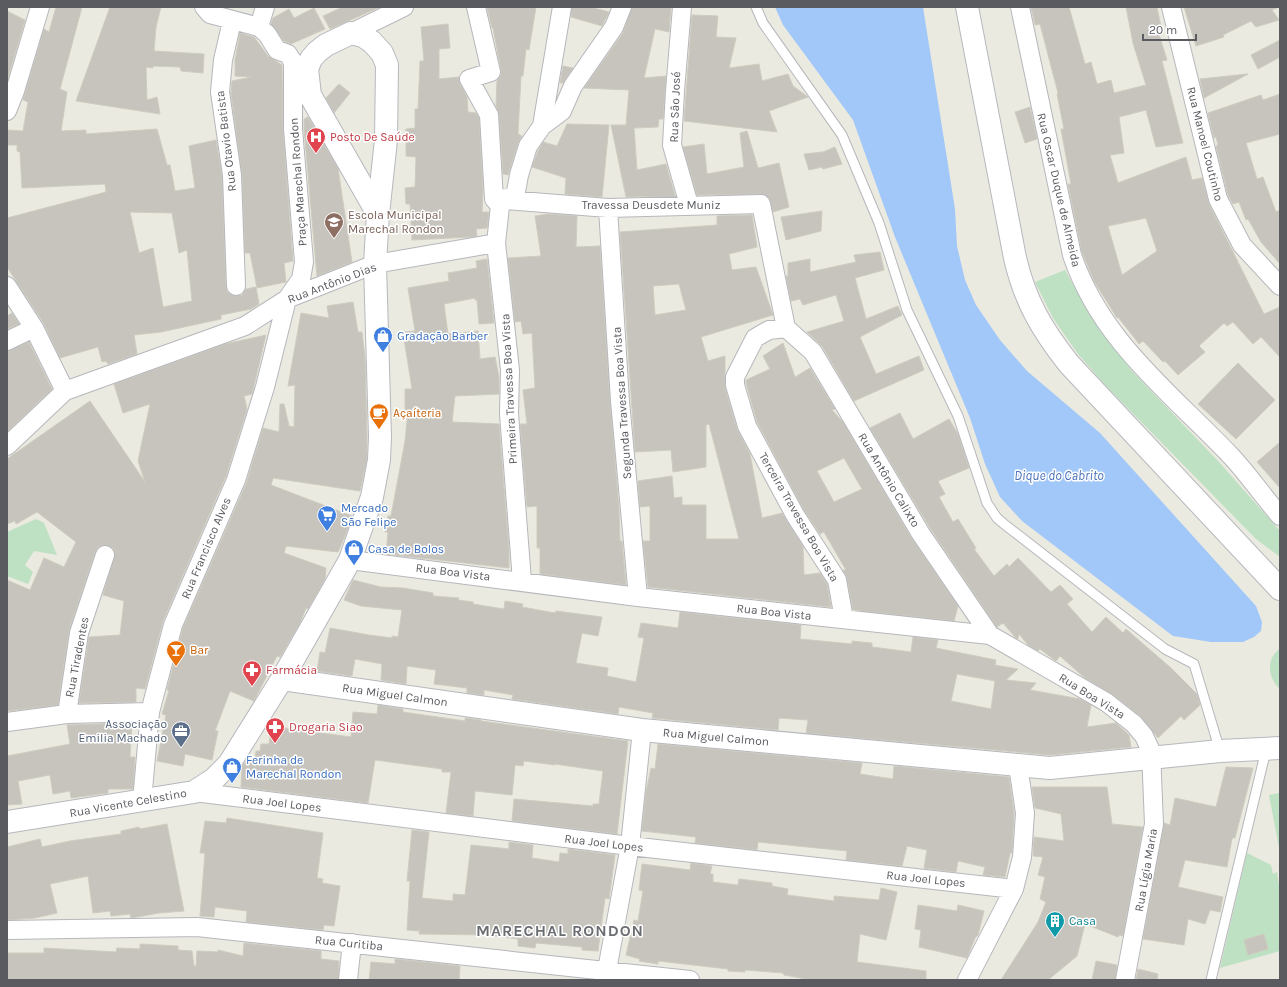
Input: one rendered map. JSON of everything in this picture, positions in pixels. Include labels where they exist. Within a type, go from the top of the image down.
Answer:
[{"type":"street","points":[[7,111],[15,91],[40,7]]},
{"type":"street","points":[[259,27],[265,7]]},
{"type":"street","points":[[310,95],[307,69],[311,59],[326,45],[404,7]]},
{"type":"street","name":"Primeira Travessa Boa Vista","points":[[476,7],[491,72],[469,79],[489,115],[494,199],[500,206],[496,243],[510,370],[509,414],[522,581]]},
{"type":"street","points":[[542,126],[562,7]]},
{"type":"street","points":[[494,199],[515,197],[519,175],[528,146],[542,126],[562,111],[573,86],[614,27],[622,7]]},
{"type":"street","name":"Rua Sâo José","points":[[682,7],[674,91],[672,145],[689,205]]},
{"type":"street","points":[[968,7],[1015,258],[1032,311],[1050,340],[1068,364],[1280,589]]},
{"type":"street","name":"Rua Oscar Duque de Almeida","points":[[1020,7],[1067,234],[1072,255],[1085,288],[1101,315],[1137,363],[1230,456],[1280,516]]},
{"type":"street","name":"Rua Manoel Coutinho","points":[[1171,7],[1218,199],[1242,245],[1256,262],[1280,286]]},
{"type":"street","points":[[207,11],[232,21],[259,27],[267,34],[277,50],[288,54],[294,61],[310,95],[378,214]]},
{"type":"street","name":"Rua Otavio Batista","points":[[232,21],[223,60],[220,92],[232,175],[236,286]]},
{"type":"street","name":"Rua Vicente Celestino","points":[[7,822],[194,792],[214,779],[229,764],[282,679],[350,560],[372,497],[379,460],[375,264],[378,214],[386,140],[386,64],[382,53],[372,42],[363,36],[351,33]]},
{"type":"street","name":"Praça Marechal Rondon","points":[[287,299],[301,279],[304,262],[293,129],[294,61]]},
{"type":"street","name":"Travessa Deusdete Muniz","points":[[494,199],[608,208],[761,204],[786,328]]},
{"type":"street","name":"Segunda Travessa Boa Vista","points":[[608,208],[620,401],[638,598]]},
{"type":"street","name":"Rua Antônio Dias","points":[[65,391],[245,326],[287,299],[375,264],[496,243]]},
{"type":"street","points":[[7,286],[34,328],[65,391],[7,446]]},
{"type":"street","name":"Rua Francisco Alves","points":[[142,801],[150,712],[173,625],[236,480],[266,387],[287,299]]},
{"type":"street","points":[[7,341],[34,328]]},
{"type":"street","name":"Terceira Travessa Boa Vista","points":[[786,328],[769,330],[755,338],[735,377],[735,385],[747,426],[795,516],[837,580],[844,619]]},
{"type":"street","name":"Rua Antônio Calixto","points":[[786,328],[813,352],[921,534],[990,635]]},
{"type":"street","name":"Rua Tiradentes","points":[[67,714],[79,633],[105,555]]},
{"type":"street","name":"Rua Boa Vista","points":[[350,560],[522,581],[638,598],[990,635],[1106,702],[1140,730],[1151,751],[1152,759]]},
{"type":"street","name":"Rua Miguel Calmon","points":[[282,679],[642,730],[1050,768],[1220,751],[1273,749]]},
{"type":"street","points":[[7,722],[67,714],[150,712]]},
{"type":"street","points":[[607,970],[630,846],[642,730]]},
{"type":"street","name":"Rua Lígia Maria","points":[[1125,980],[1154,824],[1152,759]]},
{"type":"street","points":[[967,980],[1014,888],[1022,857],[1024,813],[1018,765]]},
{"type":"street","name":"Rua Joel Lopes","points":[[194,792],[630,846],[1014,888]]},
{"type":"street","name":"Rua Curitiba","points":[[7,930],[197,927],[690,980]]},
{"type":"street","points":[[348,980],[352,943]]},
{"type":"lane","points":[[756,7],[763,23],[842,135],[879,223],[907,310],[958,416],[987,503],[997,518],[1010,529],[1165,649],[1194,664],[1220,751]]},
{"type":"lane","points":[[1211,980],[1273,749]]},
{"type":"green space","points":[[1065,270],[1085,306],[1107,339],[1132,371],[1219,462],[1280,531],[1280,557],[1256,539],[1107,387],[1078,354],[1053,318],[1035,282]]},
{"type":"green space","points":[[36,519],[44,523],[57,555],[34,551],[25,565],[33,572],[28,584],[7,576],[7,532]]},
{"type":"green space","points":[[1280,649],[1280,689],[1273,680],[1270,663],[1275,653]]},
{"type":"green space","points":[[1280,793],[1280,853],[1269,795]]},
{"type":"green space","points":[[1247,853],[1271,865],[1273,874],[1277,872],[1280,893],[1280,951],[1220,968]]},
{"type":"water","name":"Dique do Cabrito","points":[[775,7],[923,7],[955,209],[957,246],[965,280],[976,305],[1000,340],[1027,371],[1100,433],[1256,606],[1262,622],[1261,631],[1254,637],[1243,642],[1211,642],[1173,636],[1022,521],[1000,497],[985,464],[970,418],[895,237],[853,120],[783,25]]},
{"type":"building","points":[[56,7],[82,7],[60,89],[67,92],[61,131],[86,130],[86,134],[157,129],[167,165],[170,165],[175,191],[195,188],[189,146],[216,140],[222,176],[227,292],[236,296],[242,295],[246,289],[256,287],[259,304],[251,309],[221,315],[221,319],[161,332],[134,335],[137,354],[108,364],[106,361],[102,362],[98,347],[60,358],[43,322],[7,267],[7,218],[106,192],[105,184],[22,188],[20,152],[17,151],[17,145],[7,145],[8,130],[23,131],[28,102],[23,100],[44,29],[49,32]],"holes":[[[130,212],[172,213],[179,253],[187,250],[192,301],[163,307],[153,248],[139,253]]]},
{"type":"building","points":[[110,7],[161,7],[156,27],[154,51],[204,54],[203,73],[181,71],[180,67],[146,67],[147,100],[157,97],[160,114],[76,101]]},
{"type":"building","points":[[343,7],[380,7],[330,29],[323,16]]},
{"type":"building","points":[[487,7],[536,7],[529,50],[526,49],[523,76],[521,76],[518,134],[522,136],[518,143],[508,175],[503,174],[499,114],[496,105],[497,81],[501,75],[501,70],[493,28]]},
{"type":"building","points":[[572,7],[590,7],[609,12],[602,26],[571,17]]},
{"type":"building","points":[[632,7],[671,7],[669,32],[655,29],[644,78],[666,76],[663,119],[659,119],[658,127],[634,128],[637,170],[666,164],[675,196],[626,197],[611,125],[626,125],[629,90],[584,88],[623,33]]},
{"type":"building","points":[[1031,7],[1069,7],[1085,64],[1091,62],[1097,84],[1111,80],[1114,93],[1146,85],[1133,43],[1126,7],[1157,7],[1161,27],[1157,28],[1167,60],[1162,61],[1183,143],[1156,147],[1146,110],[1119,117],[1124,153],[1110,155],[1118,183],[1186,157],[1192,180],[1202,178],[1209,204],[1264,314],[1280,307],[1280,357],[1261,337],[1253,344],[1233,322],[1227,326],[1224,323],[1199,346],[1205,352],[1178,375],[1143,341],[1139,344],[1118,317],[1117,318],[1094,281],[1082,252],[1068,184],[1071,184],[1061,129],[1064,129],[1058,93],[1040,24],[1035,25]],"holes":[[[1146,218],[1157,251],[1122,275],[1108,226]]]},
{"type":"building","points":[[1184,7],[1279,7],[1272,10],[1279,20],[1256,27],[1251,21],[1223,35],[1224,37],[1196,46]]},
{"type":"building","points":[[314,8],[325,29],[291,44],[284,41],[271,24],[273,18],[289,9],[294,18]]},
{"type":"building","points":[[7,11],[25,20],[7,81]]},
{"type":"building","points":[[692,15],[718,16],[716,37],[736,38],[729,68],[759,64],[762,81],[788,74],[793,86],[808,97],[769,111],[777,132],[684,121]]},
{"type":"building","points":[[448,24],[450,48],[439,49],[439,79],[459,77],[460,84],[467,97],[468,112],[476,113],[479,118],[483,190],[482,212],[489,212],[487,228],[476,229],[477,236],[471,237],[412,240],[410,204],[406,204],[405,188],[415,187],[416,157],[406,156],[406,129],[415,128],[415,109],[418,109],[420,61],[424,61],[421,27]]},
{"type":"building","points":[[240,33],[254,37],[268,56],[282,65],[283,130],[293,261],[284,263],[286,282],[257,288],[250,253],[245,253],[242,175],[231,93],[232,81],[251,77],[235,76],[235,60]]},
{"type":"building","points":[[1280,40],[1280,57],[1258,69],[1251,55]]},
{"type":"building","points":[[563,66],[573,68],[563,83],[560,83]]},
{"type":"building","points":[[1248,74],[1204,98],[1200,79]]},
{"type":"building","points":[[339,84],[350,93],[334,113],[326,98]]},
{"type":"building","points":[[1280,94],[1280,134],[1246,143],[1257,179],[1263,177],[1276,212],[1280,210],[1280,264],[1261,242],[1248,219],[1246,220],[1239,202],[1233,204],[1228,195],[1216,146],[1218,145],[1216,137],[1214,138],[1208,113],[1261,95],[1263,100]]},
{"type":"building","points":[[1030,107],[1037,139],[1025,143],[1015,112]]},
{"type":"building","points":[[308,117],[338,168],[352,262],[317,276],[304,129],[304,119]]},
{"type":"building","points":[[567,124],[609,125],[602,197],[565,194],[566,178],[532,167],[543,142],[557,146]]},
{"type":"building","points":[[747,131],[758,168],[779,163],[789,207],[773,212],[769,198],[761,194],[697,195],[683,147],[704,144],[707,174],[744,167],[740,133]]},
{"type":"building","points":[[835,147],[842,164],[823,169],[822,167],[809,170],[804,154],[823,152]]},
{"type":"building","points":[[822,211],[821,231],[786,240],[781,217]]},
{"type":"building","points":[[548,214],[577,216],[576,247],[600,246],[620,541],[622,541],[626,585],[540,574],[540,548],[537,548],[537,506],[527,507],[520,424],[527,424],[523,390],[535,388],[532,333],[523,334],[521,321],[515,322],[508,258],[541,256],[535,216]]},
{"type":"building","points":[[752,215],[757,247],[729,254],[732,270],[756,267],[773,315],[701,337],[708,361],[725,356],[725,388],[737,429],[750,454],[762,518],[782,513],[803,546],[804,575],[820,573],[827,584],[831,607],[648,587],[643,541],[650,541],[650,506],[640,507],[638,481],[672,476],[674,498],[682,497],[682,505],[706,505],[706,539],[739,539],[709,424],[706,425],[706,467],[673,472],[671,450],[635,452],[620,232],[717,225],[717,216]],"holes":[[[679,284],[686,310],[655,315],[653,286]]]},
{"type":"building","points":[[880,252],[884,270],[855,278],[866,319],[898,306],[902,315],[860,337],[876,374],[919,356],[924,370],[854,401],[822,346],[807,332],[844,321],[836,295],[803,305],[800,299],[791,301],[786,276],[788,276],[788,263],[810,259],[810,272],[856,262],[854,255]]},
{"type":"building","points":[[487,259],[494,323],[479,324],[477,300],[475,300],[475,298],[444,304],[448,334],[478,331],[480,359],[495,357],[499,377],[499,394],[455,396],[452,422],[499,424],[509,550],[509,568],[386,554],[388,532],[385,532],[388,516],[391,516],[405,441],[408,411],[405,411],[405,389],[412,389],[403,332],[415,331],[408,288],[449,281],[448,273],[477,268],[476,261]]},
{"type":"building","points":[[353,302],[358,332],[362,332],[365,358],[367,459],[360,491],[273,478],[271,485],[352,516],[345,536],[338,552],[286,546],[284,553],[326,568],[325,579],[308,609],[306,608],[300,623],[280,657],[277,656],[254,701],[230,691],[215,731],[218,731],[212,760],[185,754],[183,766],[157,761],[166,715],[162,714],[183,628],[246,484],[263,428],[279,432],[280,404],[284,404],[289,426],[294,427],[295,385],[288,386],[301,313],[329,318],[327,306]]},
{"type":"building","points":[[12,313],[19,324],[7,329],[7,316]]},
{"type":"building","points":[[266,335],[252,394],[244,396],[247,409],[226,476],[163,621],[145,689],[136,688],[136,702],[79,703],[89,637],[120,635],[124,601],[103,595],[115,553],[113,548],[103,545],[98,547],[95,552],[69,630],[58,705],[7,711],[7,580],[30,590],[44,558],[64,567],[76,542],[37,512],[16,524],[15,521],[7,524],[7,459],[90,401],[145,482],[138,461],[150,404],[123,413],[114,384],[225,344]]},
{"type":"building","points":[[29,342],[52,389],[7,432],[7,351]]},
{"type":"building","points":[[783,343],[795,377],[810,368],[835,409],[832,410],[843,422],[912,539],[958,606],[954,621],[853,610],[847,578],[843,570],[846,570],[824,532],[820,534],[804,510],[757,422],[746,380],[770,369],[763,356]],"holes":[[[844,458],[862,489],[834,502],[817,471]]]},
{"type":"building","points":[[1238,363],[1275,400],[1236,439],[1198,404]]},
{"type":"building","points":[[900,413],[913,439],[949,419],[958,434],[969,468],[938,481],[945,494],[939,497],[953,522],[958,519],[976,548],[974,549],[994,576],[1007,564],[1009,567],[1018,558],[1051,592],[1060,585],[1073,599],[1067,604],[1092,632],[1106,617],[1123,633],[1126,629],[1171,668],[1197,694],[1200,705],[1184,720],[1181,716],[1158,738],[1140,716],[1112,694],[1085,678],[1060,656],[1056,661],[1040,649],[1038,651],[1029,646],[1019,634],[1018,639],[1016,638],[1003,623],[997,627],[930,528],[870,428]]},
{"type":"building","points":[[1280,442],[1280,488],[1257,462]]},
{"type":"building","points":[[353,580],[381,587],[403,588],[433,593],[433,596],[459,598],[458,600],[473,602],[473,604],[504,609],[505,601],[523,604],[522,607],[555,613],[556,611],[602,617],[598,636],[582,633],[576,663],[608,668],[607,676],[636,682],[644,638],[638,637],[641,623],[678,628],[680,612],[801,625],[800,639],[852,644],[852,641],[872,643],[872,647],[911,652],[913,637],[938,640],[936,648],[996,660],[995,665],[1018,669],[1006,680],[1036,683],[1030,690],[1080,699],[1091,705],[1087,727],[1116,723],[1129,735],[1131,747],[1050,755],[806,733],[808,720],[779,718],[778,730],[652,718],[653,713],[619,707],[618,714],[512,699],[513,695],[484,690],[484,695],[467,693],[467,688],[434,684],[436,670],[407,666],[406,684],[381,680],[382,664],[355,659],[352,676],[317,671],[320,652],[325,653],[330,628],[369,635],[392,638],[392,636],[398,637],[402,610],[361,606],[344,600]],"holes":[[[957,674],[995,681],[991,709],[951,701]]]},
{"type":"building","points":[[378,705],[403,709],[403,712],[465,721],[465,718],[628,741],[617,834],[512,821],[514,799],[593,806],[593,804],[599,804],[603,771],[555,764],[524,761],[523,766],[515,765],[512,795],[475,791],[473,816],[446,813],[451,772],[442,772],[442,769],[375,760],[368,803],[241,787],[242,766],[245,762],[254,762],[256,751],[260,751],[261,744],[269,744],[271,726],[351,737],[353,712],[377,714]]},
{"type":"building","points":[[132,723],[130,757],[135,757],[133,789],[108,789],[108,793],[71,798],[70,791],[53,794],[50,775],[18,781],[22,804],[7,805],[7,756],[70,744],[67,725]]},
{"type":"building","points":[[658,744],[862,763],[860,774],[893,779],[894,766],[1009,777],[1014,813],[1012,853],[1010,853],[1005,877],[983,875],[985,867],[958,861],[956,872],[924,868],[927,850],[907,846],[902,866],[846,860],[847,851],[758,842],[757,850],[695,843],[696,837],[642,831],[646,792],[651,768],[655,769]]},
{"type":"building","points":[[1226,767],[1253,768],[1235,838],[1232,838],[1227,867],[1185,860],[1178,887],[1223,897],[1220,912],[1210,910],[1205,924],[1188,919],[1184,945],[1143,939],[1164,823],[1170,825],[1175,798],[1216,807]]},
{"type":"building","points":[[1032,787],[1107,787],[1112,824],[1143,827],[1123,936],[1119,935],[1118,937],[1085,924],[1077,956],[1048,980],[1001,980],[1038,922],[1046,902],[1040,899],[1045,877],[1038,875],[1043,857],[1033,856],[1034,837],[1064,841],[1061,814],[1035,808]]},
{"type":"building","points":[[227,818],[323,833],[317,878],[323,879],[322,883],[340,886],[334,926],[324,925],[323,930],[246,922],[247,911],[215,907],[214,917],[200,916],[205,853],[200,853],[205,821],[226,823]]},
{"type":"building","points":[[167,824],[184,911],[159,913],[131,918],[130,914],[111,916],[110,911],[93,913],[88,876],[50,884],[57,913],[35,918],[7,920],[7,847],[40,839],[42,847],[70,841],[121,834],[121,831],[139,827],[140,829]]},
{"type":"building","points":[[412,830],[429,832],[422,898],[453,901],[453,894],[465,895],[471,845],[509,849],[509,842],[533,845],[532,858],[559,862],[560,853],[568,854],[568,849],[615,855],[609,899],[605,898],[598,951],[582,950],[582,947],[536,943],[535,948],[518,946],[518,939],[488,935],[419,934],[420,928],[419,931],[407,930],[410,881],[407,881]]},
{"type":"building","points":[[691,863],[712,866],[710,874],[713,874],[713,882],[738,885],[739,879],[772,883],[772,886],[788,889],[787,895],[834,901],[834,896],[879,900],[881,888],[897,892],[886,940],[860,934],[857,962],[926,971],[926,980],[812,980],[784,975],[783,973],[745,970],[745,972],[728,971],[728,969],[658,961],[658,964],[639,961],[640,959],[626,955],[634,920],[638,921],[643,891],[639,890],[642,864],[690,870]]},
{"type":"building","points":[[918,905],[957,911],[958,905],[984,911],[978,935],[975,938],[967,958],[919,947],[921,930],[915,929]]},
{"type":"building","points":[[1264,934],[1268,949],[1248,955],[1244,940]]},
{"type":"building","points":[[244,943],[321,951],[321,959],[339,961],[338,980],[7,980],[7,953],[44,953],[44,948],[116,952],[117,948],[140,949],[140,944],[178,946],[178,950],[192,951],[194,966],[196,966],[197,951],[218,952],[218,950],[243,956]]},
{"type":"building","points":[[395,959],[460,966],[459,980],[369,980],[371,962],[395,964]]},
{"type":"building","name":"Casa","points":[[1096,961],[1117,965],[1115,980],[1092,980]]},
{"type":"building","points":[[1138,969],[1158,974],[1157,980],[1136,980]]},
{"type":"place","name":"Posto De Saúde","points":[[316,154]]},
{"type":"place","name":"Escola Municipal Marechal Rondon","points":[[334,239]]},
{"type":"place","name":"Gradação Barber","points":[[383,353]]},
{"type":"place","name":"Açaíteria","points":[[379,430]]},
{"type":"place","name":"Mercado São Felipe","points":[[327,532]]},
{"type":"place","name":"Casa de Bolos","points":[[354,566]]},
{"type":"place","name":"Bar","points":[[176,667]]},
{"type":"place","name":"Farmácia","points":[[252,687]]},
{"type":"place","name":"Drogaria Siao","points":[[275,744]]},
{"type":"place","name":"Associação Emilia Machado","points":[[181,748]]},
{"type":"place","name":"Ferinha de Marechal Rondon","points":[[232,784]]},
{"type":"place","name":"Casa","points":[[1055,938]]},
{"type":"district","name":"MARECHAL RONDON","points":[[560,930]]}]
